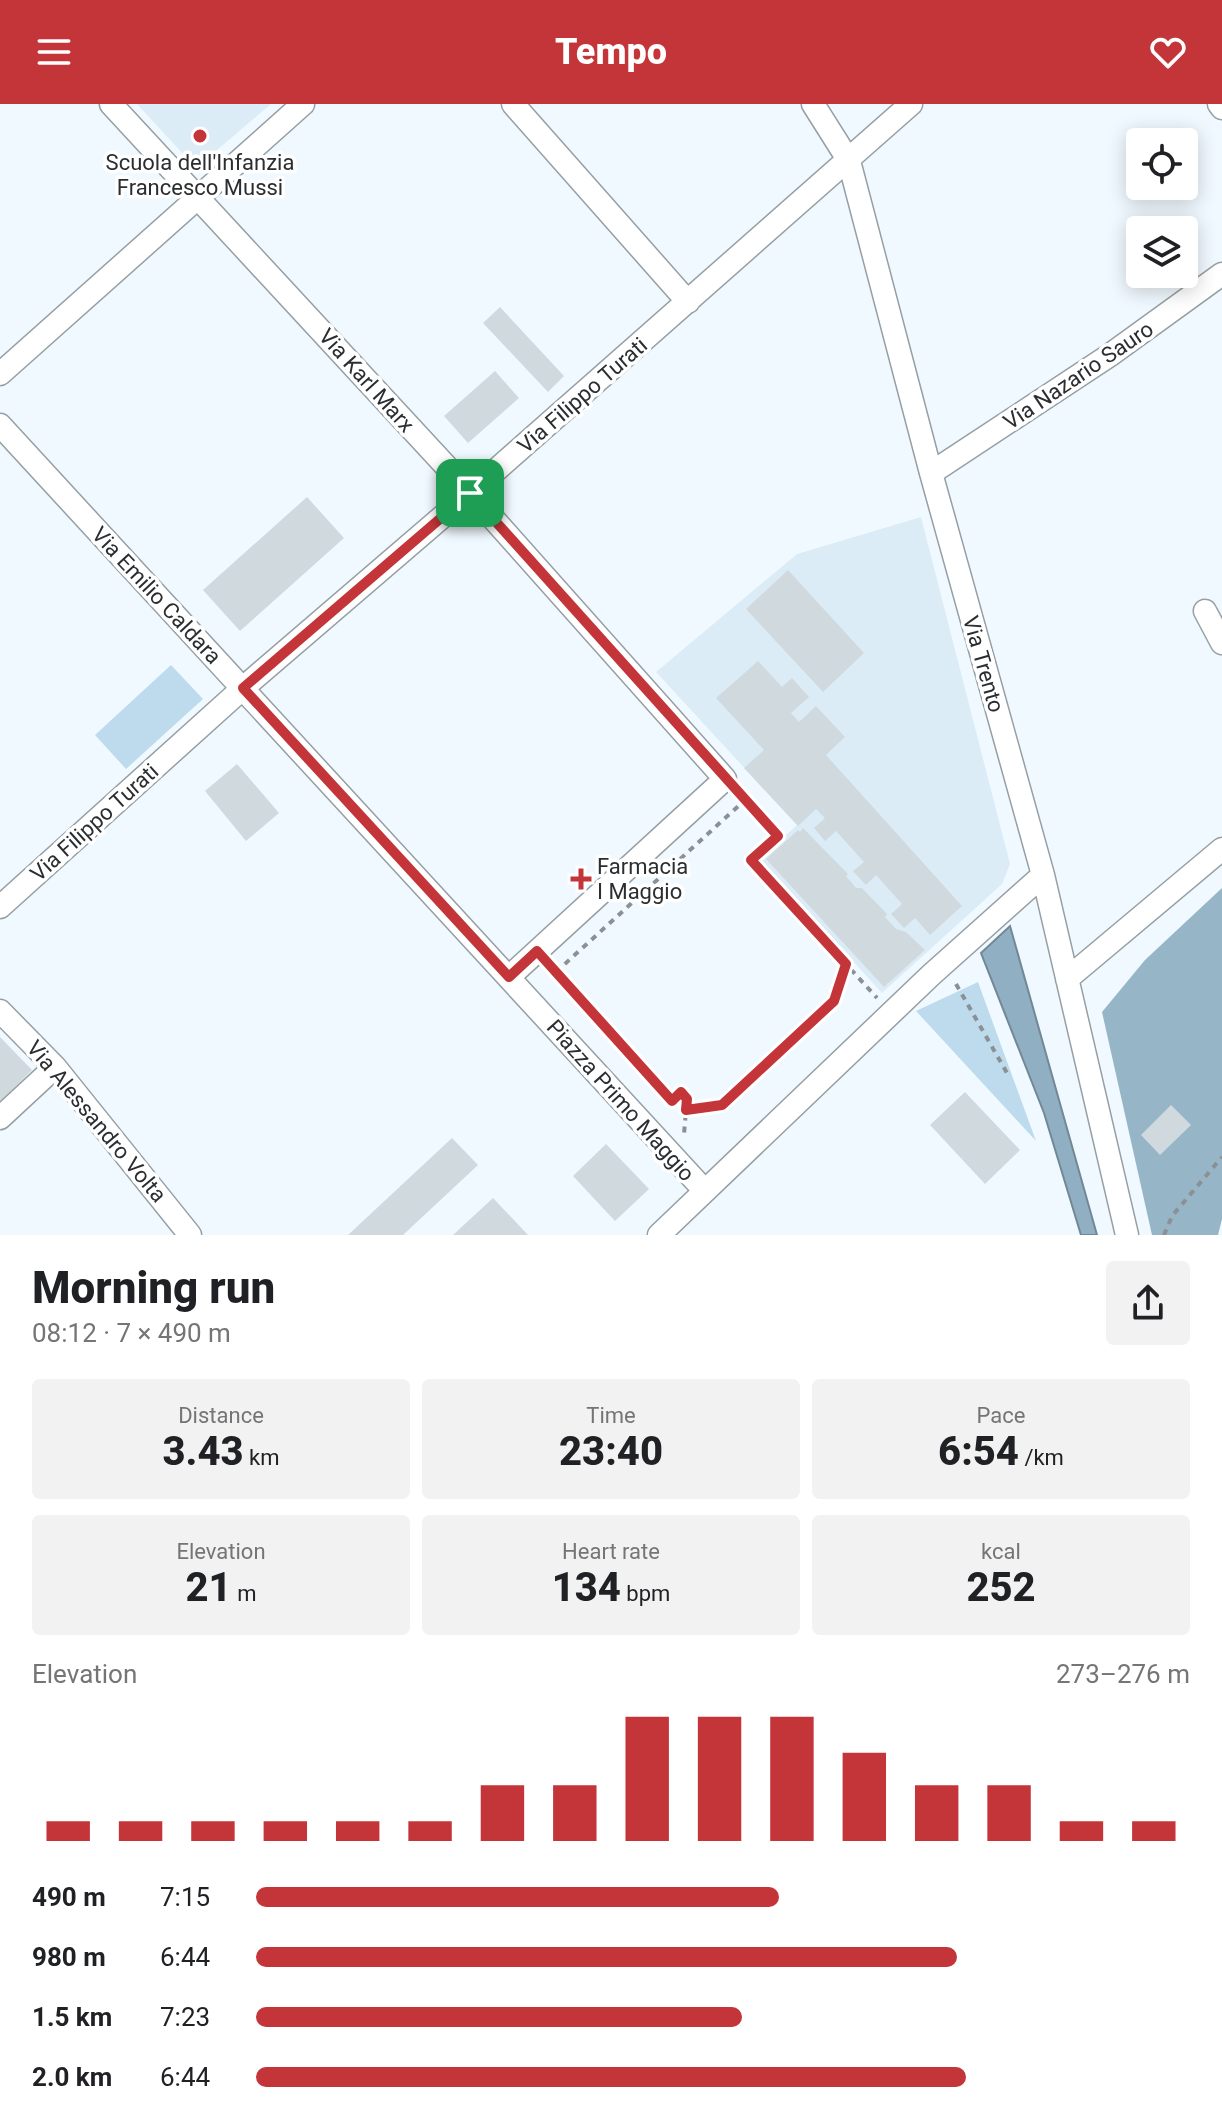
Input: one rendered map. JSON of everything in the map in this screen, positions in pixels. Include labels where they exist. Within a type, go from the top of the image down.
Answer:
[{"type":"street","name":"Via Karl Marx","points":[[111,104],[470,493],[725,779]]},
{"type":"street","points":[[0,374],[303,104]]},
{"type":"street","points":[[513,104],[688,302]]},
{"type":"street","name":"Via Trento","points":[[813,104],[849,161],[931,473],[1043,875],[1127,1235]]},
{"type":"street","name":"Via Filippo Turati","points":[[0,907],[243,688],[470,493],[911,104]]},
{"type":"street","name":"Via Nazario Sauro","points":[[931,473],[1110,355],[1222,274]]},
{"type":"street","name":"Via Emilio Caldara","points":[[0,425],[509,977]]},
{"type":"street","points":[[1205,611],[1222,643]]},
{"type":"street","points":[[509,977],[725,779]]},
{"type":"street","points":[[1067,979],[1222,849]]},
{"type":"street","name":"Piazza Primo Maggio","points":[[509,977],[705,1191],[931,975],[1043,875]]},
{"type":"street","name":"Via Alessandro Volta","points":[[0,1011],[55,1067],[190,1235]]},
{"type":"street","points":[[0,1118],[55,1067]]},
{"type":"street","points":[[659,1235],[705,1191]]},
{"type":"path","points":[[725,779],[778,836],[751,860],[880,1000]]},
{"type":"path","points":[[556,972],[745,800]]},
{"type":"path","points":[[537,951],[672,1101],[681,1092],[687,1099],[683,1145],[672,1155]]},
{"type":"path","points":[[686,1110],[722,1105],[834,1001],[846,964]]},
{"type":"path","points":[[931,975],[944,989],[956,984],[1007,1073]]},
{"type":"path","points":[[1164,1235],[1172,1216],[1222,1157]]},
{"type":"shaded area","name":"Scuola dell'Infanzia Francesco Mussi","points":[[137,104],[271,104],[196,168]]},
{"type":"shaded area","points":[[921,517],[1010,864],[1002,884],[882,993],[760,859],[797,825],[656,672],[797,554]]},
{"type":"shaded area","points":[[171,665],[203,699],[126,769],[95,735]]},
{"type":"shaded area","points":[[1222,888],[1222,1219],[1218,1235],[1152,1235],[1102,1012],[1145,960]]},
{"type":"shaded area","points":[[1010,926],[1097,1235],[1081,1235],[1044,1113],[981,953]]},
{"type":"shaded area","points":[[978,982],[1036,1141],[916,1011]]},
{"type":"building","points":[[500,307],[564,376],[548,392],[483,323]]},
{"type":"building","points":[[495,371],[519,398],[468,443],[444,416]]},
{"type":"building","points":[[307,497],[344,538],[240,631],[203,590]]},
{"type":"building","points":[[788,570],[864,653],[823,692],[746,609]]},
{"type":"building","points":[[758,661],[782,687],[792,678],[809,697],[791,713],[799,722],[816,706],[845,737],[826,755],[962,906],[930,935],[915,918],[904,928],[891,914],[902,904],[876,875],[866,885],[853,871],[864,862],[836,831],[825,841],[814,828],[825,818],[816,809],[798,826],[744,768],[764,750],[716,698]]},
{"type":"building","points":[[237,764],[279,813],[246,841],[205,791]]},
{"type":"building","points":[[803,828],[848,874],[846,876],[856,888],[862,888],[887,914],[885,917],[896,929],[906,932],[925,950],[884,987],[766,859]]},
{"type":"building","points":[[0,1037],[32,1070],[0,1102]]},
{"type":"building","points":[[965,1092],[1020,1150],[985,1184],[930,1125]]},
{"type":"building","points":[[1171,1105],[1191,1125],[1160,1155],[1141,1135]]},
{"type":"building","points":[[452,1138],[478,1165],[403,1235],[348,1235]]},
{"type":"building","points":[[606,1144],[649,1189],[615,1221],[573,1176]]},
{"type":"building","points":[[493,1198],[528,1235],[453,1235]]},
{"type":"place","name":"Scuola dell'Infanzia Francesco Mussi","points":[[200,136]]},
{"type":"place","name":"Farmacia I Maggio","points":[[581,879]]},
{"type":"route","points":[[470,493],[778,836],[751,860],[846,964],[834,1001],[722,1105],[686,1110],[687,1099],[681,1092],[672,1101],[537,951],[509,977],[243,688],[470,493]]}]
